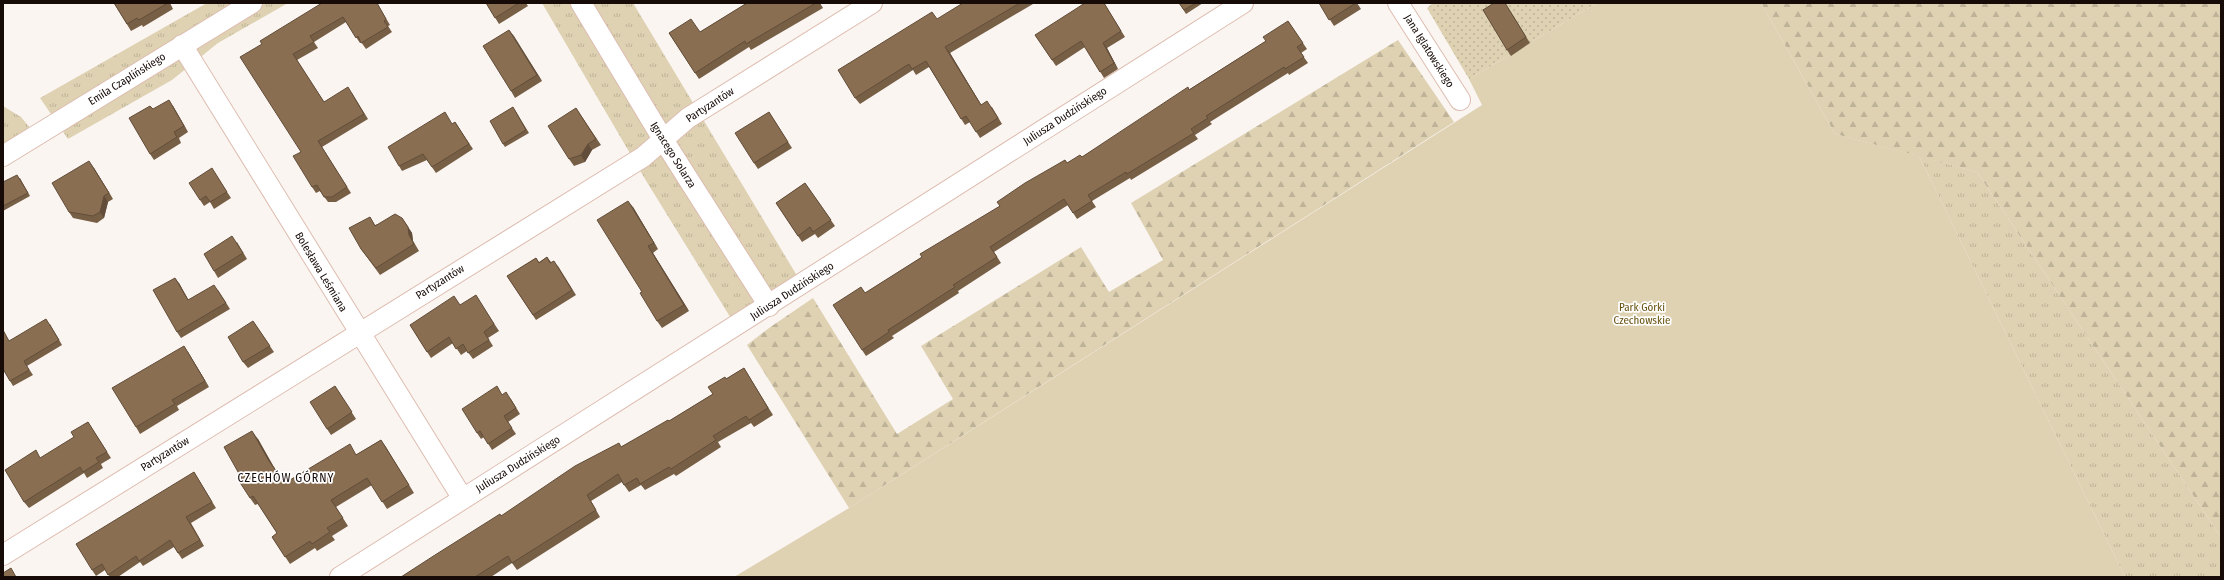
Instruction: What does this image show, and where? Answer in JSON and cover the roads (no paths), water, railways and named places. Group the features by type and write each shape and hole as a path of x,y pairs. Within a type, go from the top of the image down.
{"street":[{"name":"Emila Czaplińskiego","path":"3,156 252,3"},
{"name":"Ignacego Solarza","path":"581,3 664,141 769,306"},
{"name":"Partyzantów","path":"3,555 643,157 664,141 688,118 872,3"},
{"name":"Juliusza Dudzińskiego","path":"340,577 769,306 1243,3"},
{"name":"Jana Iglatowskiego","path":"1398,3 1460,100"},
{"name":"Bolesława Leśmiana","path":"182,45 358,333 462,499"}],"district":[{"name":"CZECHÓW GÓRNY","path":"286,478"}],"park label":[{"name":"Park Górki Czechowskie","path":"1642,313"}]}
